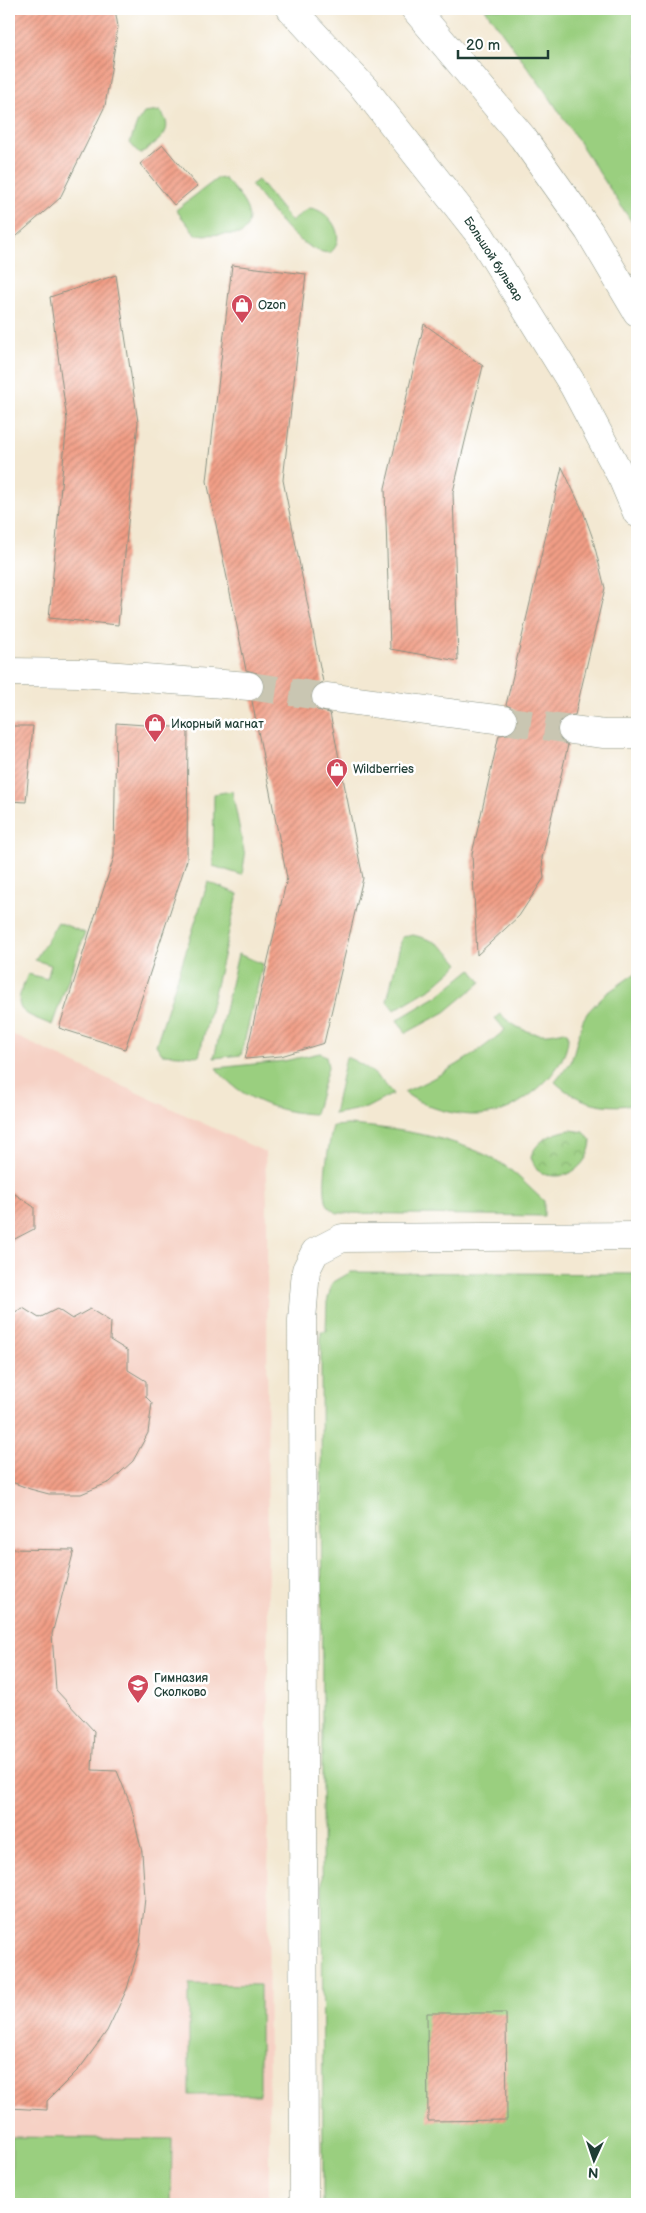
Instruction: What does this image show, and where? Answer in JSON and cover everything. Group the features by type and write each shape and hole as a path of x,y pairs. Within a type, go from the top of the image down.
{"street":[{"name":"Большой бульвар","path":"291,9 364,88 480,235 573,385 623,480 637,513"},
{"path":"415,9 523,138 589,231 637,312"},
{"path":"9,672 80,673 248,686"},
{"path":"326,697 503,720"},
{"path":"572,730 637,734"},
{"path":"304,2204 302,1320 306,1270 315,1252 342,1238 382,1236 637,1236"}],"shaded area":[{"name":"Гимназия Сколково","path":"9,1033 265,1152 267,1204 269,2204 9,2204"}],"green space":[{"path":"485,9 637,9 637,230 550,98"},
{"path":"160,111 165,118 166,131 158,141 140,154 130,143 137,123 144,113"},
{"path":"218,178 225,179 241,198 248,213 247,227 241,234 196,235 176,210"},
{"path":"258,180 291,221 309,208 323,213 329,219 337,232 338,240 330,253 318,251 307,245 286,227 251,185"},
{"path":"232,791 245,856 242,875 213,866 214,794"},
{"path":"208,882 238,894 199,1056 162,1054 156,1045"},
{"path":"58,922 85,933 52,1025 25,1012 19,1003 28,974 47,979 51,965 35,960"},
{"path":"413,935 428,939 439,945 449,952 459,964 433,987 394,1010 387,1001 402,937"},
{"path":"238,954 263,964 241,1055 214,1058"},
{"path":"471,969 481,982 445,1012 406,1033 397,1020 439,995"},
{"path":"637,972 637,1104 614,1106 583,1100 555,1082 571,1062 583,1020 588,1012 603,996"},
{"path":"500,1014 514,1025 529,1032 546,1034 563,1031 568,1034 565,1053 555,1071 533,1093 509,1108 483,1115 469,1115 440,1110 414,1099 404,1092 457,1065 494,1039 505,1030 495,1018"},
{"path":"320,1053 326,1056 328,1067 315,1114 287,1111 260,1102 236,1088 216,1068 284,1061"},
{"path":"346,1057 372,1072 393,1094 366,1108 334,1114"},
{"path":"348,1125 424,1135 481,1153 510,1170 544,1201 544,1216 338,1213 330,1208 326,1200 327,1156 333,1126"},
{"path":"571,1130 584,1132 591,1141 585,1159 572,1172 564,1175 555,1176 537,1170 531,1158 537,1146 552,1135"},
{"path":"351,1272 637,1274 637,2204 323,2204 321,1331 326,1331 327,1302 332,1283"},
{"path":"189,1984 260,1985 260,2095 189,2095"},
{"path":"12,2137 172,2139 171,2204 11,2204"}],"building":[{"path":"14,9 115,9 118,27 105,106 60,198 9,243 9,125 13,125"},
{"path":"163,145 197,186 174,205 140,164"},
{"path":"232,265 306,274 283,480 323,682 313,688 311,703 317,710 330,713 363,878 324,1043 281,1056 245,1059 287,878 252,701 262,694 265,687 263,680 257,673 246,670 207,481"},
{"path":"116,275 138,422 118,625 49,618 67,420 50,297"},
{"path":"424,324 483,366 453,492 458,661 390,649 385,488"},
{"path":"562,467 583,511 592,536 605,588 575,715 566,716 559,721 557,728 558,736 562,742 568,745 542,858 544,878 519,916 477,955 472,854 499,735 509,734 515,730 518,722 517,714 513,708 506,705"},
{"path":"116,723 188,728 187,860 125,1049 59,1028 114,857"},
{"path":"9,726 33,726 26,802 9,801"},
{"path":"9,1190 34,1207 34,1229 9,1242"},
{"path":"23,1308 39,1318 57,1309 72,1319 90,1309 111,1322 110,1340 128,1351 128,1370 146,1381 146,1397 152,1403 148,1433 133,1461 110,1482 81,1494 49,1494 9,1481 9,1315"},
{"path":"9,1549 74,1550 52,1634 56,1690 94,1731 92,1770 117,1771 131,1806 142,1852 145,1898 140,1944 127,1989 107,2031 80,2068 47,2101 47,2110 9,2108"},
{"path":"427,2013 506,2013 507,2120 428,2121"}],"tunnel":[{"path":"249,686 326,697"},
{"path":"503,720 572,730"}],"place":[{"name":"Ozon","path":"242,324"},
{"name":"Икорный магнат","path":"155,743"},
{"name":"Wildberries","path":"337,788"},
{"name":"Гимназия Сколково","path":"138,1704"}]}
